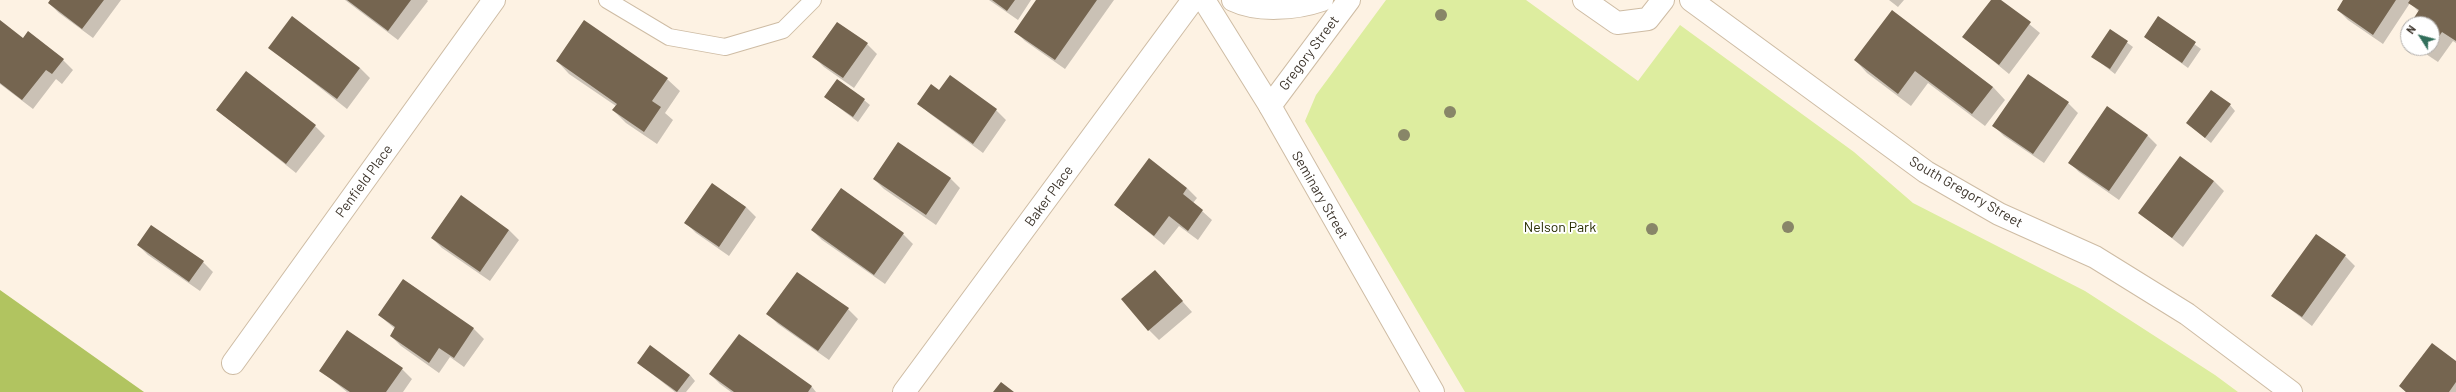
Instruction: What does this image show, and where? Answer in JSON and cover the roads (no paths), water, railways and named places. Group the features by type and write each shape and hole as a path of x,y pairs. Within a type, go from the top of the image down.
{"street":[{"name":"Penfield Place","path":"234,363 494,0"},
{"name":"Baker Place","path":"904,392 1193,0"},
{"name":"Seminary Street","path":"1204,0 1270,106 1433,392"},
{"path":"1233,0 1244,5 1282,7 1322,0"},
{"name":"Gregory Street","path":"1270,106 1349,0"},
{"path":"1584,0 1617,23 1648,19 1663,0"},
{"name":"South Gregory Street","path":"1691,0 1926,172 1999,214 2096,258 2187,314 2292,392"}],"lane":[{"path":"607,0 669,37 724,47 783,30 813,0"}],"park label":[{"name":"Nelson Park","path":"1560,227"}]}
